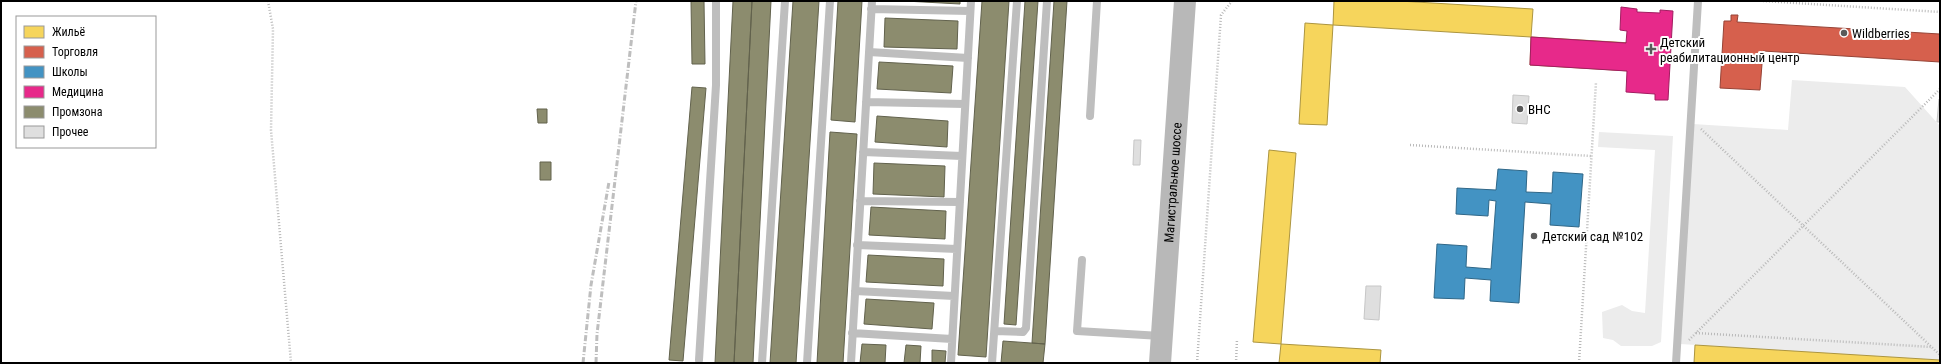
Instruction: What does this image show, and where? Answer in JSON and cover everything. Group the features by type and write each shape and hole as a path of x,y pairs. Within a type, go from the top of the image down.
{"main road":[{"name":"Магистральное шоссе","path":"1160,363 1185,1"}],"lane":[{"path":"699,360 716,85 716,1"},
{"path":"762,363 785,1"},
{"path":"807,363 830,1"},
{"path":"950,363 971,1"},
{"path":"992,363 1017,1"},
{"path":"995,331 1023,332 1026,328 1047,1"},
{"path":"1090,116 1097,1"},
{"path":"1676,363 1698,1"},
{"path":"851,363 872,5 970,11"},
{"path":"869,52 968,58"},
{"path":"866,102 965,104"},
{"path":"863,152 962,156"},
{"path":"860,201 960,202"},
{"path":"857,244 957,249"},
{"path":"1082,260 1077,331 1162,336"},
{"path":"855,291 954,296"},
{"path":"852,333 952,339"}],"path":[{"path":"268,1 273,29 271,130 291,363"},
{"path":"1197,363 1221,15 1232,1"},
{"path":"1763,1 1940,12"},
{"path":"1579,363 1596,82"},
{"path":"1677,352 1940,89"},
{"path":"1691,119 1940,354"},
{"path":"1410,145 1591,156"},
{"path":"1696,333 1932,348"},
{"path":"1236,363 1237,338"}],"shaded area":[{"path":"1792,80 1905,87 1940,126 1940,360 1680,344 1693,124 1788,130"},
{"path":"1599,132 1673,136 1661,342 1652,346 1621,346 1613,340 1603,338 1602,312 1622,305 1632,311 1645,313 1655,150 1598,147"}],"building: Жильё":[{"path":"1334,1 1399,1 1533,9 1531,37 1333,25"},
{"path":"1305,23 1333,25 1327,125 1299,124"},
{"path":"1531,37 1631,43 1630,71 1530,65"},
{"path":"1269,150 1296,153 1281,344 1253,342"},
{"path":"1281,344 1381,350 1380,363 1279,363"},
{"path":"1695,345 1940,360 1940,363 1694,363"}],"building: Торговля":[{"path":"1731,15 1738,15 1737,22 1940,34 1940,62 1763,51 1760,90 1720,88 1724,21 1731,21"}],"building: Школы":[{"path":"1498,169 1527,171 1526,192 1552,193 1553,172 1583,174 1579,227 1550,225 1551,204 1525,202 1519,303 1490,301 1491,280 1465,278 1464,299 1434,298 1437,244 1467,246 1466,267 1491,269 1496,201 1489,200 1488,216 1456,214 1457,188 1496,190"}],"building: Медицина":[{"path":"1621,7 1637,9 1637,12 1660,13 1660,10 1673,11 1668,100 1655,100 1655,94 1626,92 1627,71 1530,65 1531,37 1626,43 1627,31 1620,30"}],"building: Промзона":[{"path":"691,1 704,1 705,64 692,64"},
{"path":"733,1 752,1 734,363 715,363"},
{"path":"752,1 771,1 753,363 734,363"},
{"path":"793,1 819,1 796,363 770,363"},
{"path":"838,1 862,1 855,122 831,120"},
{"path":"905,1 960,1 960,4"},
{"path":"982,1 1009,1 986,357 958,355"},
{"path":"1025,1 1038,1 1016,325 1004,324"},
{"path":"1054,1 1067,1 1045,344 1032,343"},
{"path":"885,18 958,21 957,49 884,47"},
{"path":"879,62 953,66 951,93 877,89"},
{"path":"692,87 706,88 683,361 669,360"},
{"path":"537,109 547,109 547,123 538,123"},
{"path":"877,116 948,121 947,147 875,142"},
{"path":"830,132 857,134 843,363 817,363"},
{"path":"540,162 551,162 551,180 540,180"},
{"path":"874,163 945,166 944,197 873,194"},
{"path":"871,207 946,211 945,239 869,235"},
{"path":"868,255 944,259 943,286 866,282"},
{"path":"866,299 934,303 932,329 864,324"},
{"path":"1003,341 1045,344 1043,363 1001,363"},
{"path":"862,344 886,345 885,363 860,363"},
{"path":"906,345 921,346 920,363 904,363"},
{"path":"932,350 946,351 945,363 932,363"}],"building: Прочее":[{"name":"ВНС","path":"1513,95 1529,96 1527,124 1512,123"},
{"path":"1939,99 1940,122 1937,122"},
{"path":"1134,140 1141,140 1140,165 1133,165"},
{"path":"1366,286 1381,286 1379,320 1364,319"}],"railway":[{"path":"596,363 597,334 636,1"},
{"path":"583,363 591,285 609,182"}],"place":[{"name":"Wildberries","path":"1844,33"},
{"name":"Детский реабилитационный центр","path":"1651,49"},
{"name":"ВНС","path":"1520,109"},
{"name":"Детский сад №102","path":"1534,236"}]}
